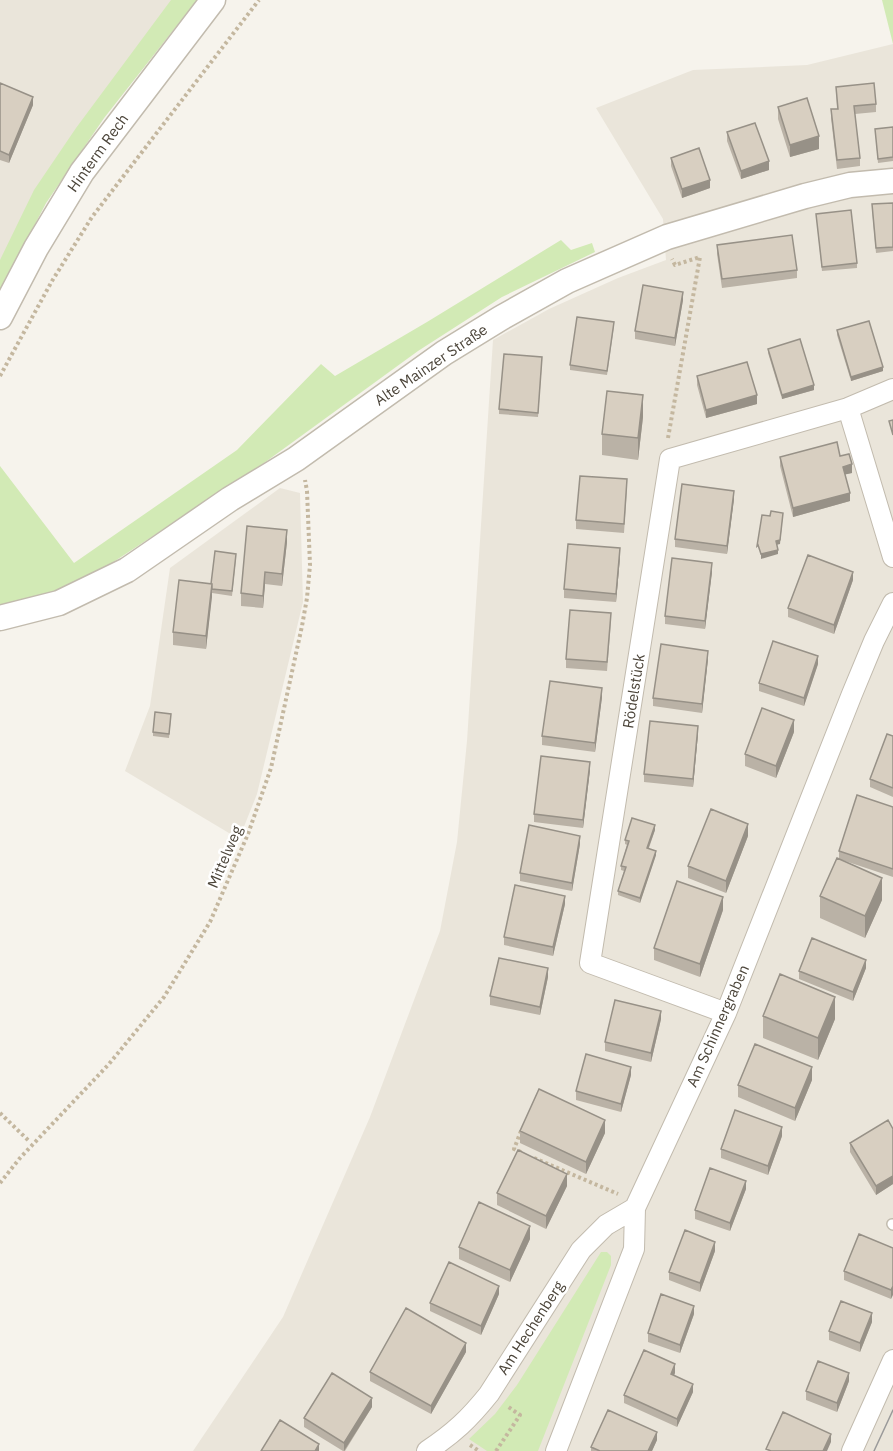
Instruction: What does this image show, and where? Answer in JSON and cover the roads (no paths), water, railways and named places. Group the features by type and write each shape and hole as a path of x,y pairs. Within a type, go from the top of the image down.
{"street":[{"name":"Hinterm Rech","path":"0,317 36,248 82,172 213,0"},
{"name":"Alte Mainzer Straße","path":"0,618 59,603 127,570 231,499 296,459 444,353 567,281 667,237 805,196 850,186 893,182"},
{"name":"Rödelstück","path":"726,1013 590,963 670,459 848,408 893,389"},
{"path":"848,408 893,557"},
{"name":"Am Schinnergraben","path":"556,1451 634,1249 637,1205 726,1013 852,694 893,603"},
{"name":"Am Hechenberg","path":"427,1451 453,1434 474,1413 490,1392 580,1250 606,1225 637,1205"},
{"path":"852,1451 893,1360"}],"tram line":[{"path":"874,1451 893,1410"}]}
